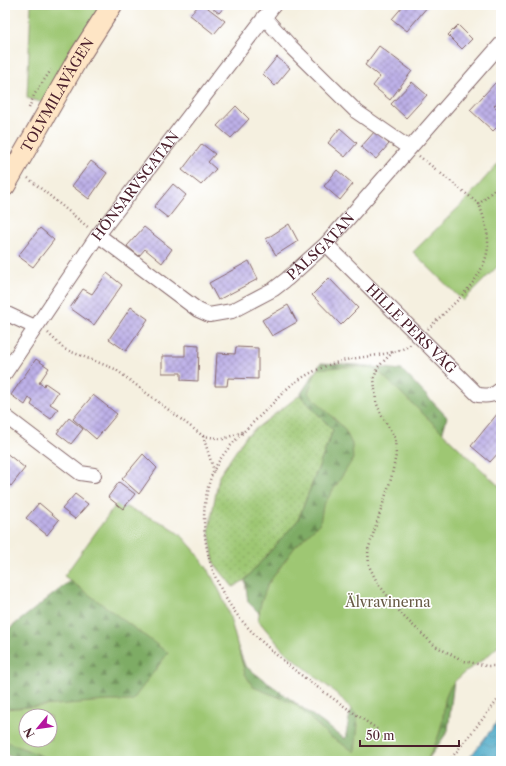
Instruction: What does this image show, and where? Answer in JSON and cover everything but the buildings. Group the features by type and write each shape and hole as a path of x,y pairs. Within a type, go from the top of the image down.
{"street":[{"name":"TOLVMILAVÄGEN","path":"9,174 77,60 112,5"},
{"name":"HÖNSARVSGATAN","path":"5,373 22,350 36,325 98,235 274,5"},
{"path":"264,17 291,47 357,112 409,148"},
{"name":"PÅLSGATAN","path":"98,235 175,294 209,315 232,311 274,288 326,244 501,44"},
{"name":"HILLE PERS VÄG","path":"326,244 478,395 488,396 497,393 501,389"},
{"path":"5,313 36,325"},
{"path":"5,416 80,473 94,474"}],"path":[{"path":"377,729 278,657 242,621 221,589 208,558 204,526 208,490 214,471 227,450 245,430 294,383 318,369 346,360 394,351 408,346 419,337 478,276 486,260 488,240 479,204 409,148"},
{"path":"9,174 98,235"},
{"path":"479,204 501,183"},
{"path":"36,325 64,349 116,369 203,436 223,438 245,430"},
{"path":"394,351 378,366 374,378 376,402 382,416 395,438 396,456 391,479 368,550 369,566 377,582 402,614 435,646 464,661 488,666 501,666"},
{"path":"203,436 214,471"},
{"path":"449,761 501,696"}],"green space":[{"path":"31,5 102,5 44,103 27,98"},
{"path":"501,160 501,263 463,301 413,252 464,202"},
{"name":"Älvravinerna","path":"321,363 402,370 447,417 439,446 455,671 448,731 427,761 20,761 5,754 5,632 69,582 117,520 216,587 245,666 345,739 353,699 286,640 248,602 245,580 298,520 333,430 300,395"},
{"name":"Älvravinerna","path":"363,367 378,371 501,488 501,642 496,649 462,675 450,687 446,696 439,735 427,761 54,761 22,748 58,748 58,708 18,708 18,746 5,741 5,709 106,701 132,701 168,653 64,576 117,503 165,524 182,536 196,552 209,571 221,594 230,617 245,674 253,687 295,704 329,736 355,752 358,725 356,714 337,694 283,650 258,620 261,603 268,584 295,547 320,523 323,506 353,459 352,444 344,428 308,393 317,369"},
{"path":"300,395 333,430 298,520 245,580 233,587 214,563 209,530 219,476 246,436"}],"water":[{"path":"501,717 501,761 467,761"}]}
